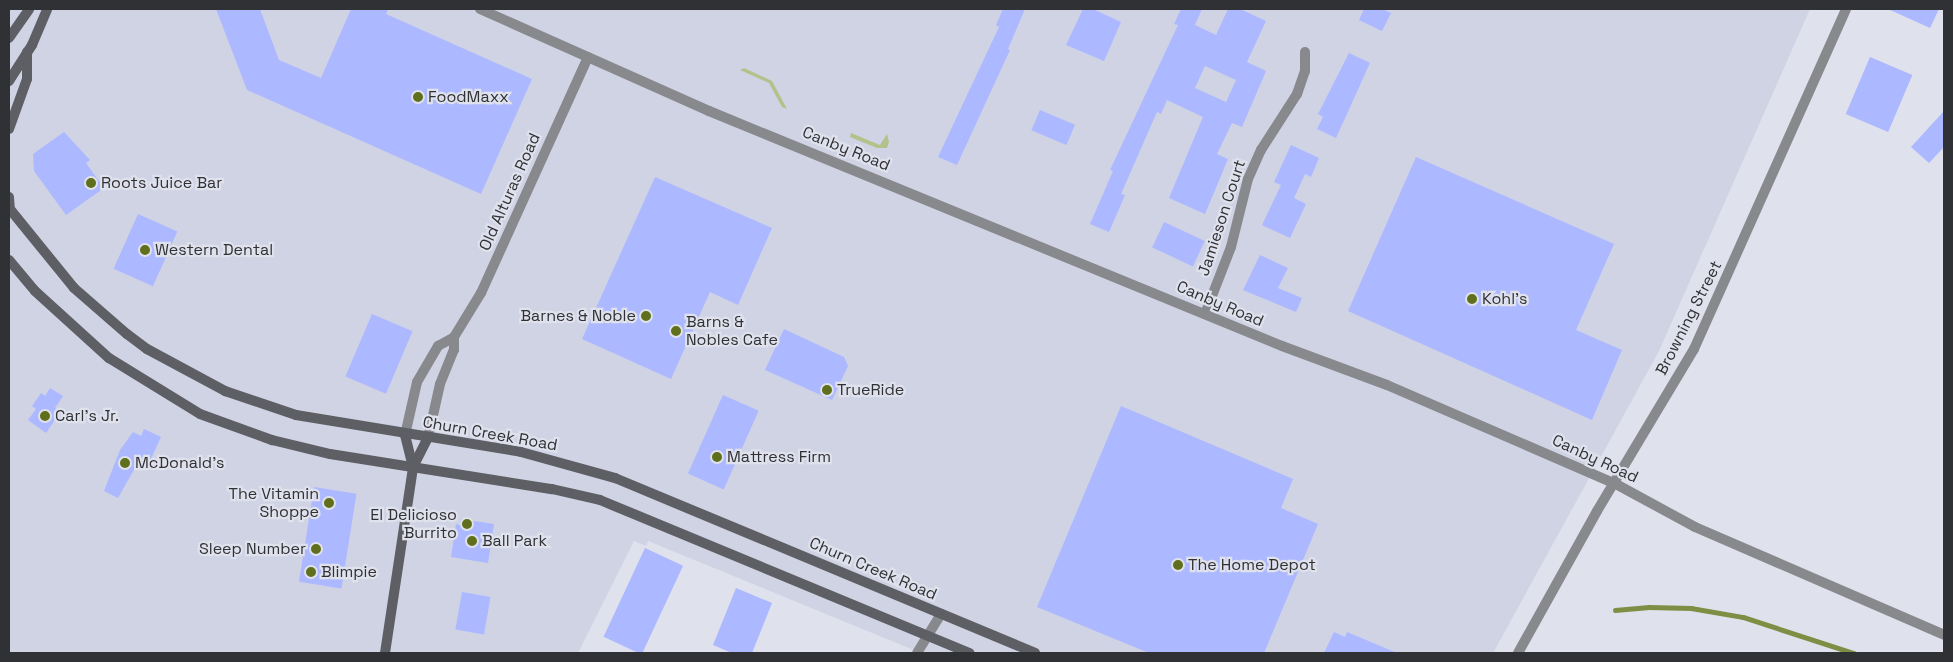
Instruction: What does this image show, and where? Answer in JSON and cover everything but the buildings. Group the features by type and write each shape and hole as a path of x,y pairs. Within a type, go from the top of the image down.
{"main road":[{"path":"9,38 29,9"},
{"path":"9,81 27,52 47,9"},
{"path":"9,129 27,79 27,52"},
{"path":"9,197 10,209"},
{"name":"Churn Creek Road","path":"10,209 74,288 147,349 225,391 296,415 405,435 521,452 615,478 1035,653"},
{"path":"9,260 34,291 108,358 200,414 272,440 330,454 552,489 600,500 970,653"},
{"name":"Old Alturas Road","path":"405,435 413,467"},
{"name":"Old Alturas Road","path":"385,653 413,467 428,438"}],"street":[{"name":"Canby Road","path":"480,9 709,110 1205,314 1387,386 1614,482 1695,528 1944,636"},
{"name":"Browning Street","path":"1518,653 1614,482 1694,349 1846,9"},
{"name":"Jamieson Court","path":"1205,314 1231,247 1248,179 1261,150 1297,94 1305,71 1305,52"},
{"name":"Old Alturas Road","path":"405,435 417,382 438,346 454,337 482,293 588,57"},
{"name":"Old Alturas Road","path":"428,438 440,384 454,350 454,337"},
{"path":"917,653 941,614"}],"shaded area":[{"path":"9,9 1810,9 1659,351 1493,653 921,653 648,541 646,546 634,541 578,653 9,653"}],"green space":[{"path":"744,68 772,81 787,109 782,107 769,83 740,70"},
{"path":"851,133 880,145 887,134 889,142 887,148 877,148 850,137"}],"waterway":[{"path":"1615,610 1649,607 1691,608 1743,617 1854,653"}],"place":[{"name":"FoodMaxx","path":"418,97"},
{"name":"Roots Juice Bar","path":"91,183"},
{"name":"Western Dental","path":"145,250"},
{"name":"Kohl's","path":"1472,299"},
{"name":"Barnes & Noble","path":"646,316"},
{"name":"Barns & Nobles Cafe","path":"676,331"},
{"name":"TrueRide","path":"827,390"},
{"name":"Carl's Jr.","path":"45,416"},
{"name":"Mattress Firm","path":"717,457"},
{"name":"McDonald's","path":"125,463"},
{"name":"The Vitamin Shoppe","path":"329,503"},
{"name":"El Delicioso Burrito","path":"467,524"},
{"name":"Ball Park","path":"472,541"},
{"name":"Sleep Number","path":"316,549"},
{"name":"The Home Depot","path":"1178,565"},
{"name":"Blimpie","path":"311,572"}]}
